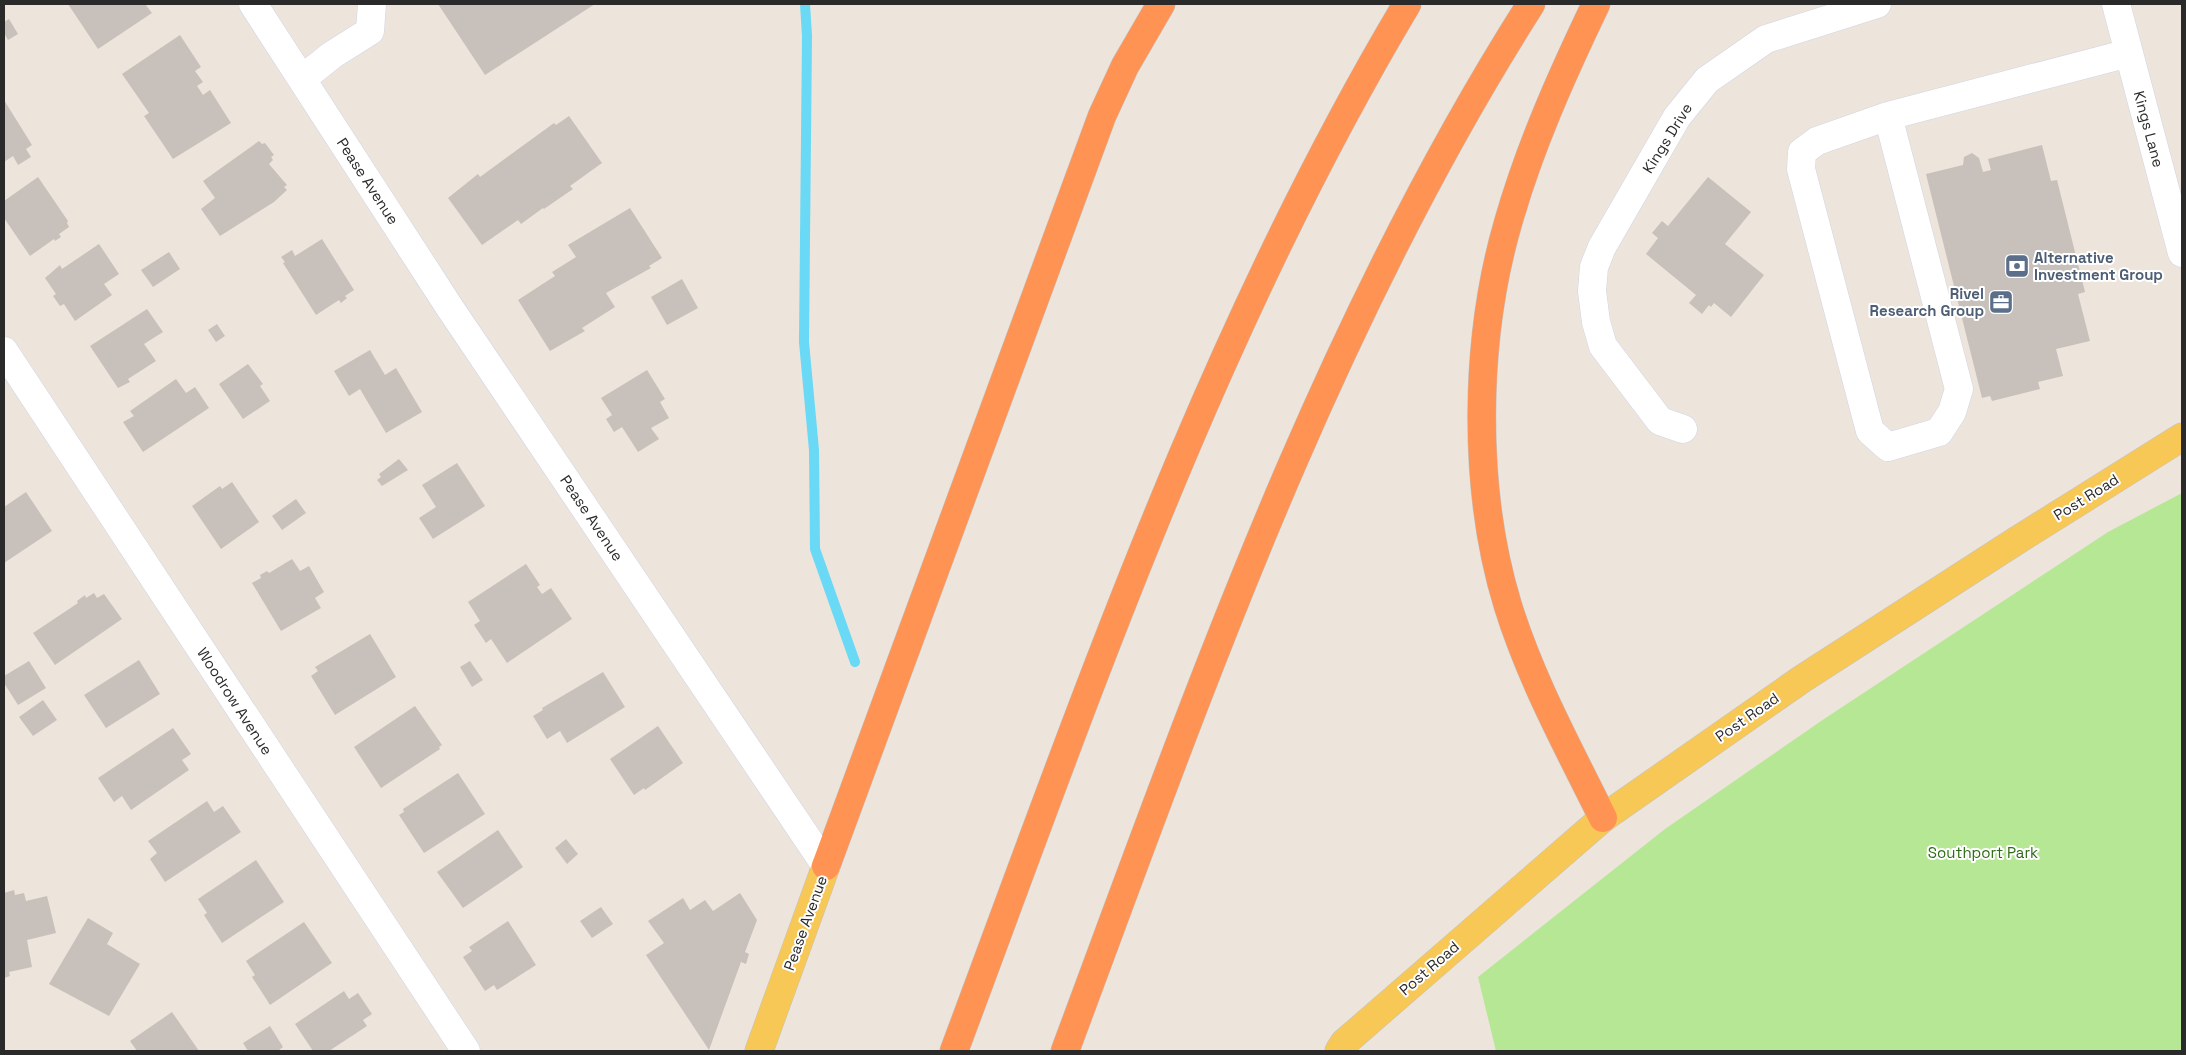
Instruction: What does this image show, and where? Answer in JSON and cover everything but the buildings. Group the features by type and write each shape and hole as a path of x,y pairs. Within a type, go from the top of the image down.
{"highway":[{"path":"826,866 1099,124 1125,66 1161,4"},
{"path":"954,1051 1155,520 1205,404 1256,289 1311,176 1370,64 1407,4"},
{"path":"1065,1051 1225,628 1273,510 1324,393 1441,157 1531,4"},
{"path":"1596,4 1548,106 1507,224 1487,329 1483,438 1486,491 1494,544 1508,605 1530,666 1603,818"}],"main road":[{"name":"Post Road","path":"1336,1048 1603,818 1802,679 2016,540 2182,437"},
{"name":"Pease Avenue","path":"759,1051 826,866"}],"street":[{"name":"Pease Avenue","path":"253,4 450,308 826,866"},
{"path":"302,80 332,55 370,31 372,4"},
{"name":"Kings Drive","path":"1683,428 1660,421 1603,346 1596,322 1592,292 1594,267 1602,247 1676,117 1708,80 1766,39 1877,4"},
{"name":"Kings Lane","path":"2116,4 2182,253"},
{"path":"1888,116 1960,389 1952,412 1938,432 1888,447 1870,431 1801,169 1802,152 1818,141 1888,116 2129,53"},
{"name":"Woodrow Avenue","path":"4,351 466,1051"}],"green space":[{"name":"Southport Park","path":"2182,493 2182,1051 1496,1051 1478,977 1665,829 1824,719 2108,532"}],"waterway":[{"path":"805,4 807,36 804,342 814,450 815,549 855,662"}],"place":[{"name":"Alternative Investment Group","path":"2017,266"},
{"name":"Rivel Research Group","path":"2001,302"}]}
